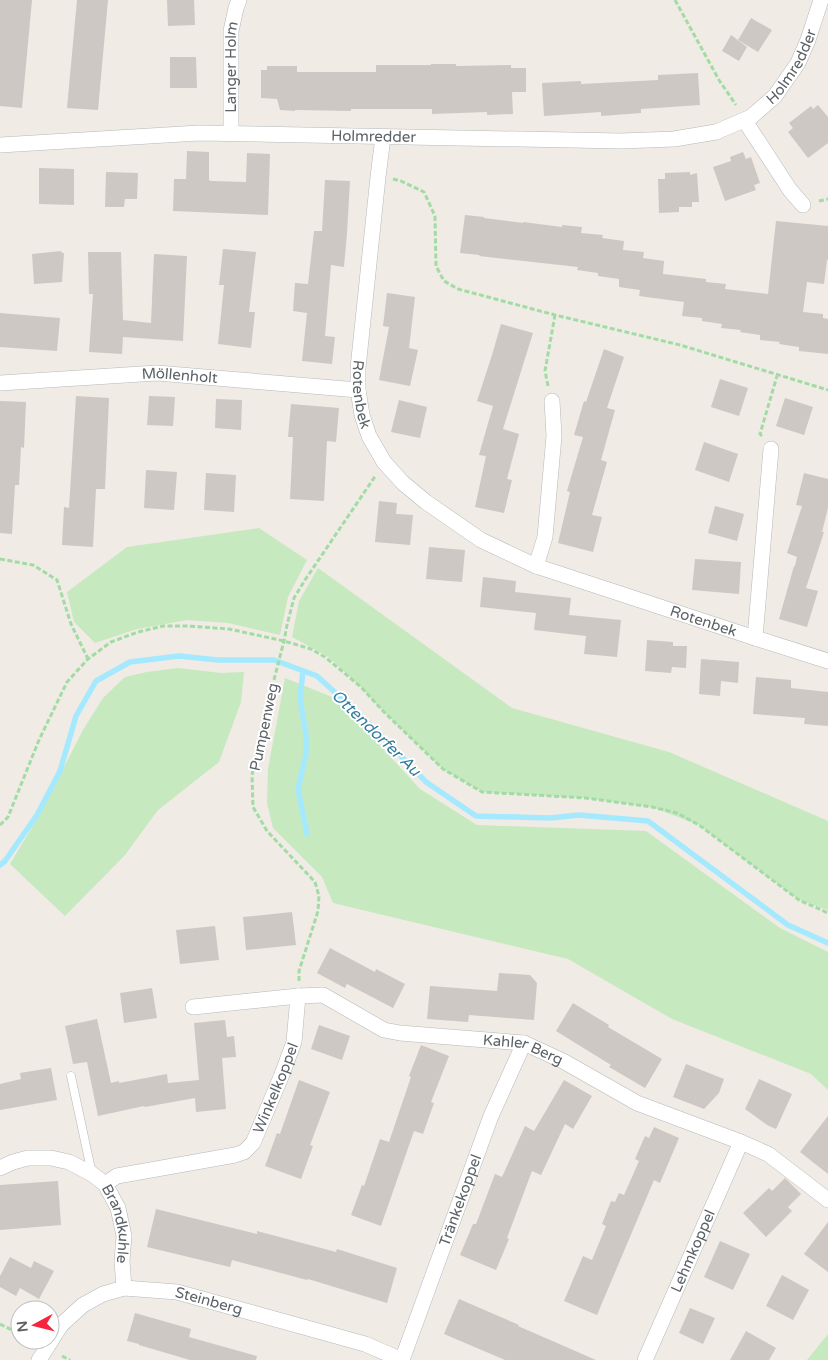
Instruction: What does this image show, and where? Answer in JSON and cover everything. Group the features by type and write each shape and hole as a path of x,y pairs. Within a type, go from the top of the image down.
{"street":[{"name":"Langer Holm","path":"231,133 231,31 238,0"},
{"name":"Holmredder","path":"0,145 199,133 621,141 674,139 716,132 752,117 775,96 798,63 808,40 821,0"},
{"path":"745,120 790,190 803,205"},
{"name":"Rotenbek","path":"383,137 358,368 358,390 362,415 369,436 384,462 403,483 426,502 481,540 536,566 828,661"},
{"name":"Möllenholt","path":"0,383 157,373 358,390"},
{"path":"536,566 545,538 554,436 552,401"},
{"name":"Rotenbek","path":"755,638 771,449"},
{"name":"Kahler Berg","path":"193,1007 323,995 384,1030 524,1043 563,1061 637,1103 768,1154 828,1200"},
{"name":"Winkelkoppel","path":"105,1184 117,1176 244,1152 252,1142 281,1077 294,1042 298,996"},
{"name":"Tränkekoppel","path":"402,1360 491,1116 524,1043"},
{"name":"Lehmkoppel","path":"645,1360 741,1142"},
{"name":"Brandkuhle","path":"0,1168 28,1158 51,1158 68,1162 92,1174 105,1184 118,1208 124,1236 122,1261 124,1288"},
{"name":"Steinberg","path":"39,1360 62,1326 83,1305 103,1294 124,1288 177,1292 365,1344 402,1360"}],"lane":[{"path":"70,1076 92,1174"}],"path":[{"path":"675,0 719,80 745,120"},
{"path":"378,177 401,180 424,192 435,216 436,266 444,281 458,288 555,316 680,345 828,390"},
{"path":"552,401 544,371 555,316"},
{"path":"771,449 760,434 777,376"},
{"name":"Pumpenweg","path":"298,996 299,971 318,911 319,896 315,882 267,831 253,807 252,775 294,598 384,462"},
{"path":"0,559 33,565 57,580 71,624 88,658"},
{"path":"0,825 8,817 39,740 67,682 88,658 111,642 138,632 163,626 229,629 284,641 311,649 325,657 361,687 443,769 482,792 586,798 652,807 677,813 699,825 799,900 828,913"}],"green space":[{"path":"259,528 307,560 288,597 280,635 228,623 187,620 137,629 95,643 74,622 67,592 127,547"},
{"path":"318,568 512,708 669,752 828,821 828,910 799,900 699,825 652,807 586,798 482,792 443,769 361,687 327,656 292,637 299,601"},
{"path":"178,668 221,673 244,672 241,702 219,762 158,810 125,855 65,916 10,864 40,814 83,730 103,698 125,677"},
{"path":"285,678 352,705 363,727 420,789 477,825 646,831 780,928 828,952 828,1090 811,1074 672,1019 568,959 333,903 322,877 273,828 267,803 268,769"},
{"path":"828,1334 828,1360 807,1360"}],"building":[{"path":"0,0 32,0 22,108 0,106"},
{"path":"77,0 108,0 98,110 67,108"},
{"path":"167,0 194,0 195,25 168,26"},
{"path":"751,18 772,30 758,52 738,40"},
{"path":"731,35 747,47 739,61 722,51"},
{"path":"170,57 196,57 197,88 170,88"},
{"path":"456,64 456,66 511,65 511,68 526,68 526,92 512,92 513,114 487,115 487,112 432,114 432,109 280,110 277,99 261,98 261,70 267,70 267,66 297,66 297,72 376,72 376,65"},
{"path":"698,73 700,105 641,109 641,113 601,116 601,112 544,116 542,83 581,81 581,84 658,80 658,75"},
{"path":"818,105 828,117 828,143 808,158 788,132 793,128 789,123 811,106 813,109"},
{"path":"187,151 209,152 209,180 211,181 246,182 247,153 270,154 268,215 173,211 174,179 186,179"},
{"path":"743,152 746,159 751,157 760,183 754,185 756,190 725,201 713,167 731,161 730,157"},
{"path":"39,168 74,169 74,205 39,204"},
{"path":"106,172 138,173 137,199 125,199 124,207 105,207"},
{"path":"690,172 690,175 697,173 699,202 692,202 692,207 679,207 679,212 659,213 658,179 665,179 665,173"},
{"path":"325,180 350,181 344,267 331,265 325,336 335,337 332,364 302,361 307,313 293,311 295,283 308,284 314,231 322,231"},
{"path":"465,215 562,227 562,225 582,227 581,233 603,235 602,238 624,241 623,250 644,252 643,258 664,261 663,274 706,279 706,282 726,284 725,289 768,294 776,221 828,226 828,260 824,284 807,282 803,312 823,314 823,318 828,319 828,354 799,351 799,347 779,344 780,342 760,340 760,335 740,332 741,330 721,328 722,324 702,321 702,318 682,316 684,302 639,296 640,290 619,287 619,279 577,270 578,267 460,253"},
{"path":"223,249 256,252 249,312 255,312 251,348 218,344 224,285 219,285"},
{"path":"61,251 64,253 62,282 34,284 32,254"},
{"path":"88,252 121,252 123,320 151,323 154,254 187,256 183,341 123,337 122,354 89,352 93,294 89,294"},
{"path":"387,293 415,297 409,348 418,350 410,386 379,380 389,327 383,326"},
{"path":"0,313 60,318 57,351 0,347"},
{"path":"501,324 533,333 503,429 519,434 507,479 512,480 504,513 475,507 486,456 479,455 493,406 477,401"},
{"path":"604,349 624,357 607,408 615,410 601,460 607,462 592,515 602,517 593,552 558,543 570,492 567,491 583,437 574,435 584,401 586,402"},
{"path":"720,379 748,388 739,416 711,407"},
{"path":"76,396 109,398 105,489 96,489 93,547 62,545 64,507 69,508"},
{"path":"149,396 175,397 173,426 147,425"},
{"path":"785,398 813,407 804,435 776,426"},
{"path":"216,399 242,400 241,430 215,428"},
{"path":"399,400 427,407 420,438 391,432"},
{"path":"0,401 26,402 24,448 21,447 19,485 15,485 12,534 0,533"},
{"path":"291,404 339,408 336,442 327,441 324,501 290,499 293,437 288,437"},
{"path":"704,442 738,454 729,482 695,470"},
{"path":"146,470 177,472 174,510 144,508"},
{"path":"206,473 236,475 234,512 204,510"},
{"path":"804,473 828,479 828,508 822,532 824,532 806,588 818,591 807,627 779,619 797,557 787,553 802,506 796,505"},
{"path":"379,501 397,503 396,514 413,515 410,545 375,542"},
{"path":"715,506 744,514 737,541 708,533"},
{"path":"429,547 465,550 462,582 426,579"},
{"path":"695,559 741,562 739,594 692,590"},
{"path":"483,577 516,581 515,592 571,598 569,615 621,620 617,657 584,654 586,636 534,630 536,613 480,607"},
{"path":"647,640 673,642 673,646 687,646 686,668 672,667 671,673 645,671"},
{"path":"701,659 739,662 738,683 721,681 720,696 699,694"},
{"path":"756,677 791,680 791,688 828,692 828,726 804,724 805,718 753,714"},
{"path":"292,912 296,945 246,950 243,917"},
{"path":"215,926 219,960 180,964 176,930"},
{"path":"330,948 375,972 376,969 405,984 393,1008 347,984 345,988 317,973"},
{"path":"499,973 530,975 537,983 534,1020 469,1015 468,1022 427,1019 430,986 497,991"},
{"path":"152,988 157,1018 124,1023 120,993"},
{"path":"573,1003 609,1025 608,1027 662,1059 645,1088 609,1067 611,1065 556,1031"},
{"path":"97,1019 111,1083 167,1074 168,1083 199,1080 194,1023 225,1020 227,1037 234,1036 236,1057 222,1058 226,1109 196,1112 195,1098 98,1116 87,1062 73,1064 65,1026"},
{"path":"319,1025 350,1036 342,1060 311,1049"},
{"path":"421,1045 449,1056 431,1102 434,1103 423,1134 414,1131 381,1226 351,1215 362,1185 364,1186 380,1139 389,1142 411,1077 409,1076"},
{"path":"686,1064 724,1079 719,1093 704,1109 673,1097"},
{"path":"51,1068 57,1100 0,1110 0,1084 21,1079 20,1073"},
{"path":"759,1079 792,1094 776,1129 767,1125 745,1109"},
{"path":"299,1080 330,1092 310,1145 313,1146 301,1179 265,1166 277,1133 280,1134"},
{"path":"564,1080 592,1096 573,1129 565,1124 541,1175 532,1171 507,1238 509,1239 496,1270 460,1255 473,1224 476,1224 495,1174 502,1177 525,1126 534,1131"},
{"path":"828,1116 828,1174 800,1152"},
{"path":"654,1127 679,1138 660,1183 654,1180 597,1315 564,1301 583,1256 592,1260 606,1226 602,1224 611,1201 615,1202 619,1193 624,1195 639,1161 635,1159 645,1136 649,1138"},
{"path":"785,1178 801,1194 788,1207 792,1211 766,1237 743,1213 769,1188 772,1191"},
{"path":"58,1181 61,1225 0,1230 0,1185"},
{"path":"156,1209 257,1234 257,1231 336,1252 337,1249 397,1268 387,1303 308,1279 232,1260 230,1267 147,1247"},
{"path":"828,1222 828,1272 804,1254"},
{"path":"720,1241 750,1254 733,1290 704,1277"},
{"path":"10,1257 31,1268 34,1261 54,1271 39,1299 20,1288 16,1296 0,1287 0,1276"},
{"path":"782,1275 809,1290 793,1320 766,1306"},
{"path":"459,1299 596,1360 505,1360 444,1334"},
{"path":"690,1308 715,1318 703,1344 679,1333"},
{"path":"135,1313 191,1329 189,1337 257,1356 256,1360 190,1360 127,1341"},
{"path":"746,1331 776,1348 769,1360 730,1360"}],"waterway":[{"name":"Ottendorfer Au","path":"0,865 5,861 37,815 60,771 76,716 96,681 130,662 179,656 218,660 274,660 317,676 374,728 426,782 476,816 550,818 579,815 648,821 788,925 828,943"},
{"path":"303,671 300,698 306,735 306,754 298,789 307,834"}]}
